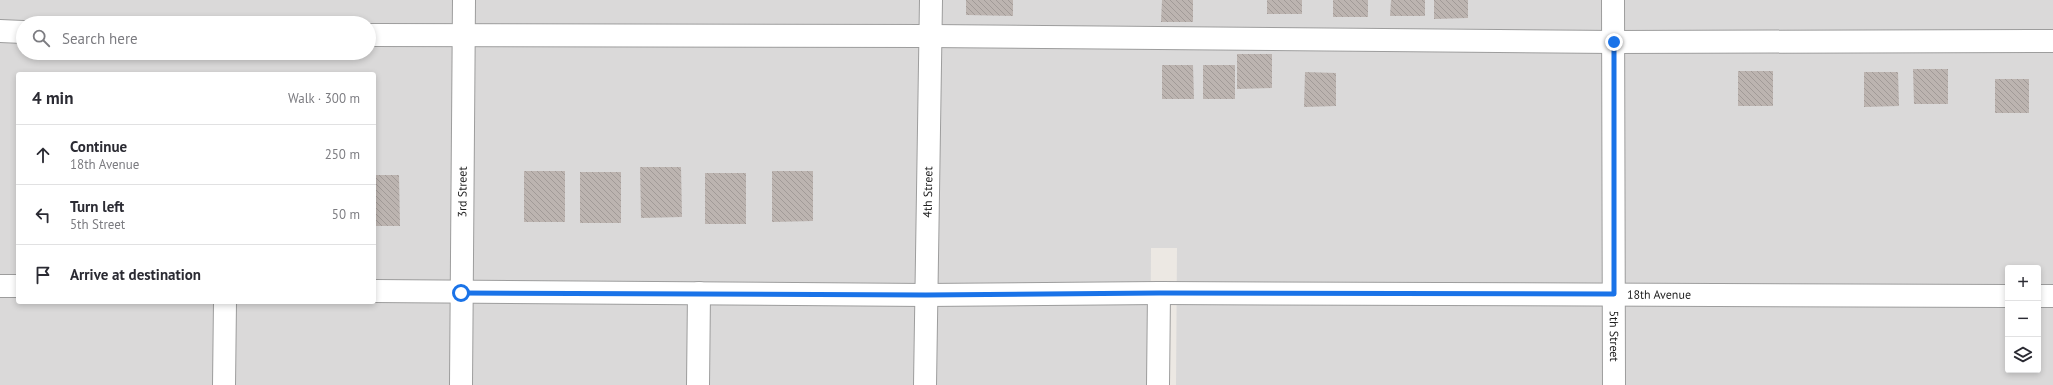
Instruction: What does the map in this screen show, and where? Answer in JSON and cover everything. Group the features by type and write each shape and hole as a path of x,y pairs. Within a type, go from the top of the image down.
{"street":[{"name":"3rd Street","path":"461,385 464,0"},
{"name":"4th Street","path":"925,385 931,0"},
{"name":"5th Street","path":"1613,0 1614,385"},
{"path":"0,31 16,32"},
{"path":"376,35 930,36 1614,42 2053,41"},
{"path":"0,286 16,286"},
{"name":"18th Avenue","path":"376,291 461,293 926,295 1159,293 2005,296"},
{"path":"698,385 699,293"},
{"path":"1158,385 1159,293"},
{"path":"2041,296 2053,296"},
{"path":"224,385 225,304"}],"shaded area":[{"path":"0,0 2053,0 2053,385 1176,385 1177,248 1151,248 1150,385 0,385"}],"building":[{"path":"966,0 1013,0 1013,16 966,15"},
{"path":"1162,0 1193,0 1193,22 1161,22"},
{"path":"1267,0 1302,0 1302,14 1267,14"},
{"path":"1333,0 1368,0 1368,17 1333,17"},
{"path":"1391,0 1425,0 1425,16 1390,16"},
{"path":"1434,0 1468,0 1468,18 1434,19"},
{"path":"1237,54 1272,54 1272,88 1237,89"},
{"path":"1162,65 1193,65 1194,99 1162,99"},
{"path":"1203,65 1235,65 1235,99 1203,99"},
{"path":"1913,69 1948,69 1948,104 1914,104"},
{"path":"1738,71 1773,71 1773,106 1738,106"},
{"path":"1305,72 1336,73 1336,106 1304,107"},
{"path":"1864,72 1898,72 1899,106 1864,107"},
{"path":"1995,79 2029,79 2029,113 1995,113"},
{"path":"640,167 681,167 682,217 641,218"},
{"path":"524,171 565,171 565,222 524,222"},
{"path":"772,171 813,171 813,221 772,222"},
{"path":"580,172 621,172 621,223 580,223"},
{"path":"705,173 746,173 746,224 705,224"},
{"path":"376,175 399,175 400,226 376,226"}],"route":[{"path":"461,293 926,295 1159,293 1614,294 1614,42"}]}
